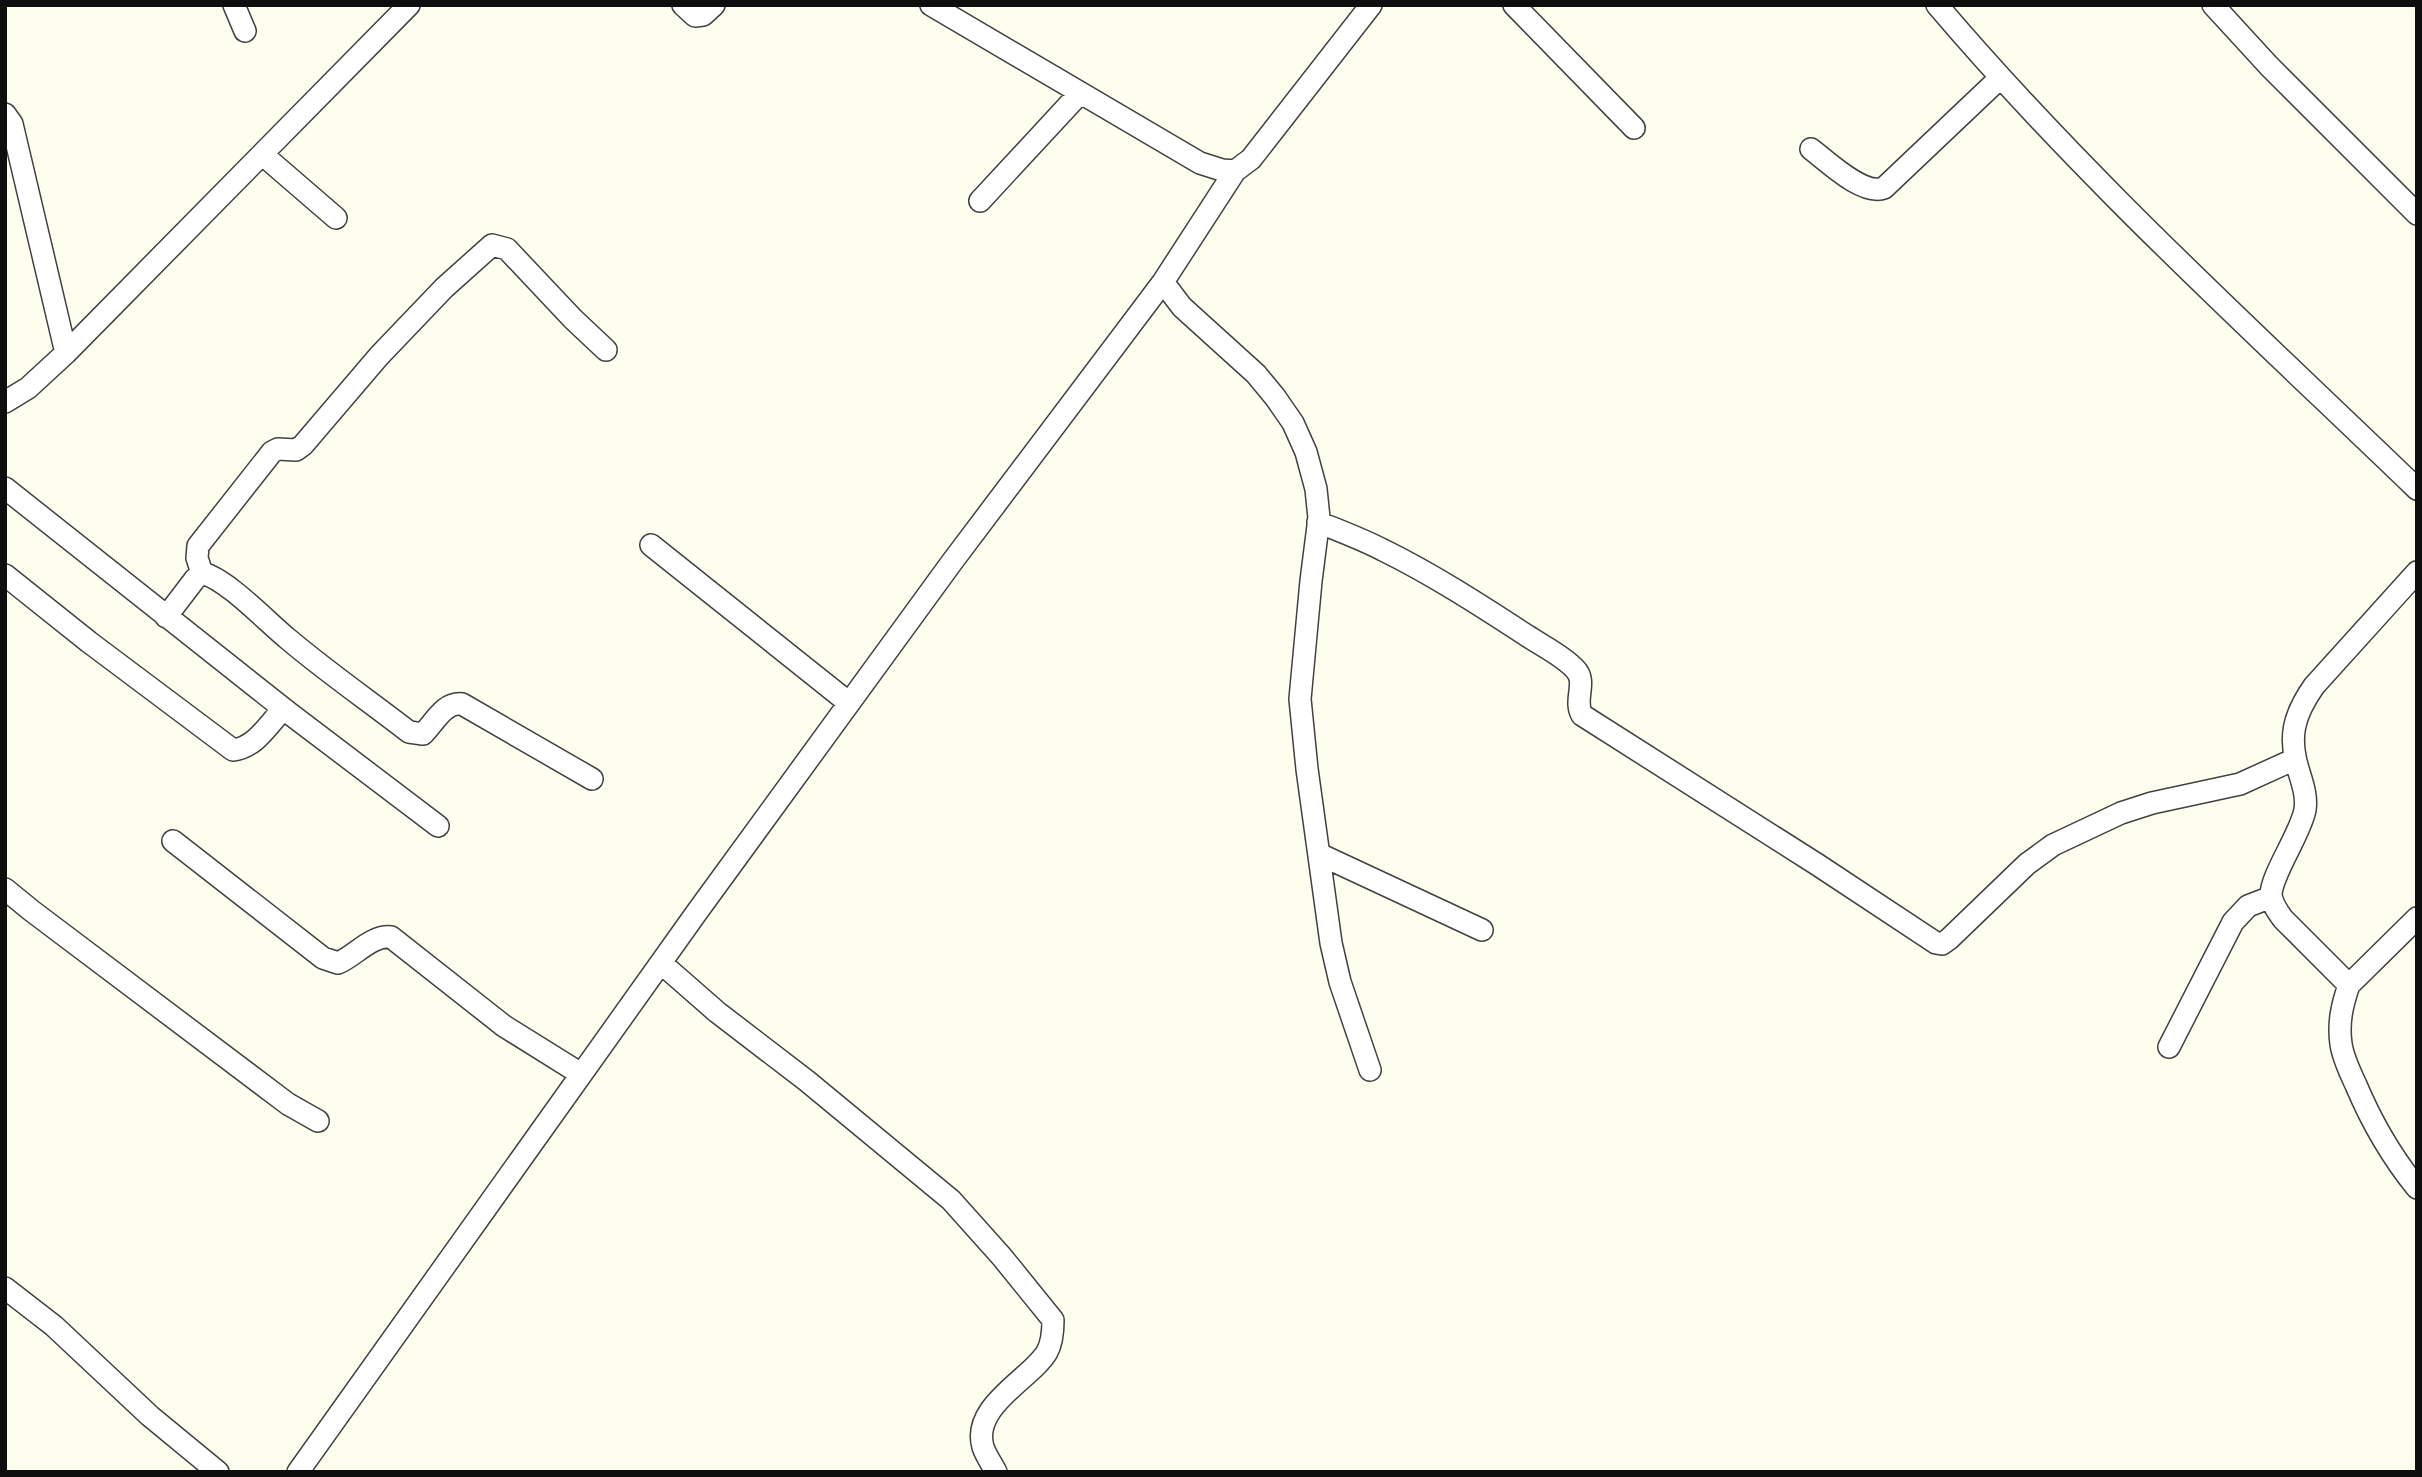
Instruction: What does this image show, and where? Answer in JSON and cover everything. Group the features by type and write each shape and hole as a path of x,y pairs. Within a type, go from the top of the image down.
{"street":[{"path":"234,5 245,31"},
{"path":"5,402 28,388 66,353 409,5"},
{"path":"683,5 695,16 703,15 714,5"},
{"path":"931,5 1200,163 1235,171"},
{"path":"298,1472 849,703 1163,282 1235,171 1251,159 1371,5"},
{"path":"1514,5 1634,128"},
{"path":"1937,5 2000,78 2103,186 2417,489"},
{"path":"2213,5 2269,66 2417,214"},
{"path":"1811,149 1865,188 1884,188 2000,78"},
{"path":"981,201 1080,93"},
{"path":"5,114 12,124 66,353"},
{"path":"263,155 335,218"},
{"path":"202,573 197,558 198,546 272,452 278,449 296,450 303,445 379,356 444,288 492,244 507,249 572,319 606,350"},
{"path":"1163,282 1182,307 1256,374 1293,423 1306,452 1316,489 1318,522 1300,699 1331,943 1340,982 1370,1070"},
{"path":"5,488 283,709 438,826"},
{"path":"1318,522 1415,567 1507,622 1569,664 1579,674 1579,711 1588,719 1936,943 1942,944 1949,939 2027,864 2053,845 2122,813 2298,768"},
{"path":"651,545 849,703"},
{"path":"2349,985 2283,919 2271,897 2273,884 2302,819 2305,806 2293,731 2304,701 2314,686 2417,572"},
{"path":"166,617 202,573"},
{"path":"202,573 223,584 290,641 409,732 423,734 447,706 462,704 592,779"},
{"path":"5,575 233,750 243,749 253,742 283,709"},
{"path":"173,841 323,958 338,963 351,958 374,940 383,936 391,937 504,1026 581,1074"},
{"path":"1319,854 1482,930"},
{"path":"5,889 288,1104 318,1121"},
{"path":"2169,1047 2233,922 2248,906 2271,897"},
{"path":"2417,918 2349,985 2341,1008 2340,1029 2346,1062 2369,1116 2417,1188"},
{"path":"661,963 717,1012 807,1081 951,1200 1054,1320 1048,1350 1040,1361 1001,1396 985,1424 983,1446 996,1472"},
{"path":"5,1288 54,1326 150,1416 218,1472"}]}
